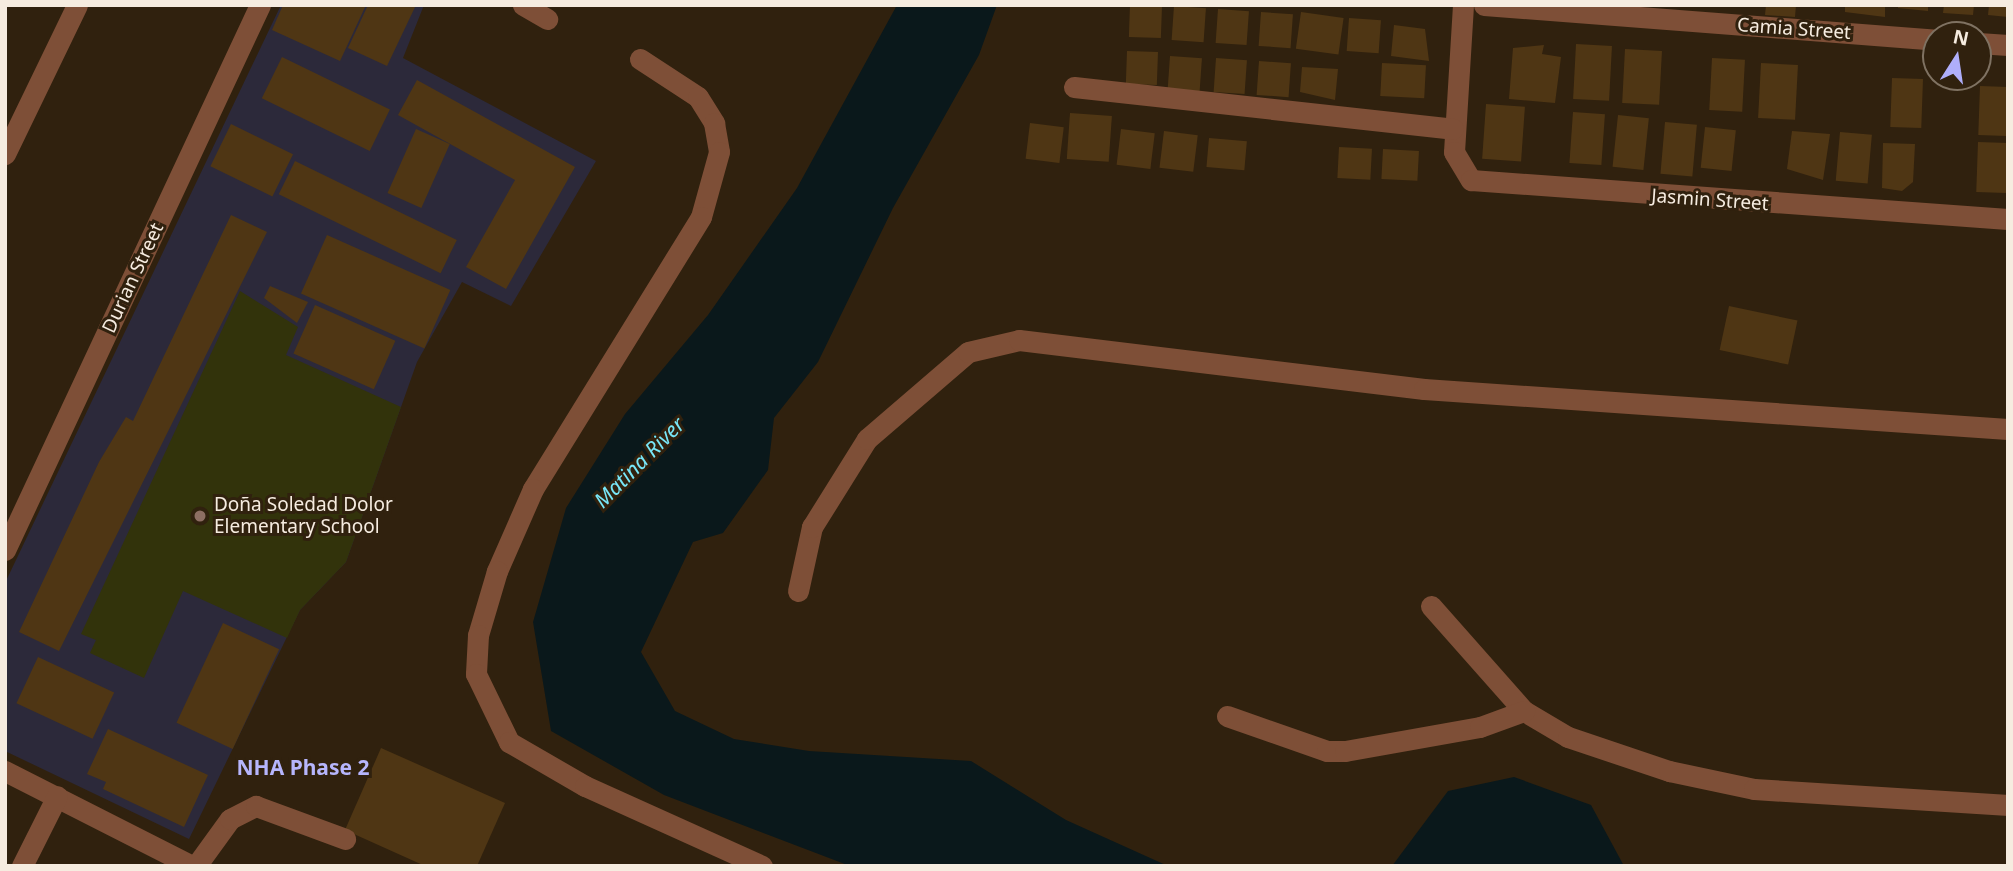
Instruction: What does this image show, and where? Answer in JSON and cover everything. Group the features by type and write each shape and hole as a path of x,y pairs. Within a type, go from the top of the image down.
{"street":[{"path":"5,155 77,5"},
{"name":"Durian Street","path":"6,549 260,5"},
{"path":"523,5 547,19"},
{"path":"1074,87 1453,129 1463,5"},
{"name":"Camia Street","path":"1484,5 1922,39"},
{"path":"640,59 698,97 713,123 719,152 701,217 533,489 493,584 478,635 475,674 509,742 585,786 762,866"},
{"name":"Jasmin Street","path":"1453,129 1459,169 1488,186 2008,219"},
{"path":"798,591 812,527 867,439 968,352 1019,340 1437,390 2008,429"},
{"path":"1431,606 1524,711 1568,737 1669,771 1754,789 2008,805"},
{"path":"1227,716 1327,751 1345,751 1480,727 1524,711"},
{"path":"5,771 57,796 170,861 194,866 230,818 256,806 345,839"},
{"path":"22,866 57,796"}],"shaded area":[{"name":"Doña Soledad Dolor Elementary School","path":"281,5 424,5 403,58 596,161 511,306 462,282 417,362 346,562 300,610 189,839 5,751 5,583"},
{"path":"240,291 298,327 286,355 401,407 346,562 300,610 287,638 183,591 144,678 90,653 96,640 81,634"}],"water":[{"name":"Matina River","path":"897,5 997,5 979,55 893,208 818,362 774,418 768,470 723,533 693,542 641,652 675,711 734,739 809,751 971,761 1066,820 1168,866 850,866 664,795 551,731 533,622 566,508 625,414 708,315 797,188"},
{"path":"1514,777 1591,805 1624,866 1392,866 1448,791"}],"building":[{"path":"283,5 366,5 340,61 272,30"},
{"path":"368,5 416,5 387,66 348,48"},
{"path":"1130,5 1162,6 1161,38 1129,37"},
{"path":"1766,5 1796,5 1795,17 1765,15"},
{"path":"1845,5 1885,5 1885,17 1845,12"},
{"path":"1898,5 1928,5 1928,11 1898,8"},
{"path":"1944,5 1974,5 1973,15 1943,13"},
{"path":"1989,5 2008,5 2008,17 1988,15"},
{"path":"1174,6 1206,8 1204,42 1172,40"},
{"path":"1218,9 1249,11 1247,45 1216,43"},
{"path":"1261,12 1293,14 1291,48 1259,46"},
{"path":"1301,12 1344,18 1338,55 1296,49"},
{"path":"1349,18 1381,20 1379,53 1347,51"},
{"path":"1394,25 1425,29 1429,61 1391,56"},
{"path":"1576,44 1612,46 1609,101 1573,99"},
{"path":"1544,45 1542,54 1561,57 1555,103 1509,99 1513,48"},
{"path":"1625,49 1662,51 1659,105 1622,103"},
{"path":"1127,51 1158,52 1157,85 1126,84"},
{"path":"1170,56 1202,58 1200,91 1168,89"},
{"path":"282,57 390,110 370,151 262,98"},
{"path":"1216,58 1247,60 1245,94 1214,92"},
{"path":"1712,58 1745,60 1742,112 1709,110"},
{"path":"1259,61 1291,63 1289,97 1257,95"},
{"path":"1382,63 1426,65 1424,98 1380,96"},
{"path":"1761,63 1798,65 1795,120 1758,118"},
{"path":"1302,67 1338,69 1335,100 1300,92"},
{"path":"1892,78 1922,79 1921,128 1890,127"},
{"path":"417,80 575,167 506,289 466,267 515,180 398,115"},
{"path":"1992,86 2008,87 2006,136 1978,135 1980,91 1992,91"},
{"path":"1486,104 1525,107 1521,162 1482,159"},
{"path":"1573,112 1605,114 1601,165 1569,163"},
{"path":"1070,113 1112,116 1109,162 1067,159"},
{"path":"1618,115 1649,118 1643,170 1613,167"},
{"path":"1665,122 1697,125 1692,177 1660,174"},
{"path":"1030,123 1064,127 1059,163 1026,159"},
{"path":"231,124 293,154 272,196 210,166"},
{"path":"1705,127 1736,130 1732,171 1701,168"},
{"path":"416,129 450,144 421,208 388,193"},
{"path":"1121,129 1155,133 1150,169 1117,165"},
{"path":"1164,131 1198,135 1193,172 1159,168"},
{"path":"1792,131 1830,134 1823,180 1787,169"},
{"path":"1840,132 1872,135 1868,184 1836,181"},
{"path":"1209,138 1247,141 1244,170 1206,167"},
{"path":"1978,142 2008,143 2006,193 1976,192"},
{"path":"1883,143 1915,144 1913,182 1902,191 1882,188"},
{"path":"1339,147 1372,149 1370,180 1337,178"},
{"path":"1383,149 1419,151 1417,181 1381,179"},
{"path":"295,161 457,240 441,273 279,194"},
{"path":"231,215 267,232 59,651 19,632 99,462 126,417 133,421"},
{"path":"327,235 450,290 424,348 301,293"},
{"path":"270,286 308,302 297,323 264,298"},
{"path":"315,305 395,341 374,389 293,353"},
{"path":"1729,306 1797,321 1788,365 1720,350"},
{"path":"223,623 279,649 233,749 177,723"},
{"path":"38,657 114,692 93,739 16,703"},
{"path":"108,729 208,775 184,827 103,789 106,782 87,774"},
{"path":"381,748 505,803 477,866 425,866 345,830"}],"place":[{"name":"Doña Soledad Dolor Elementary School","path":"200,516"}],"district":[{"name":"NHA Phase 2","path":"303,767"}]}
